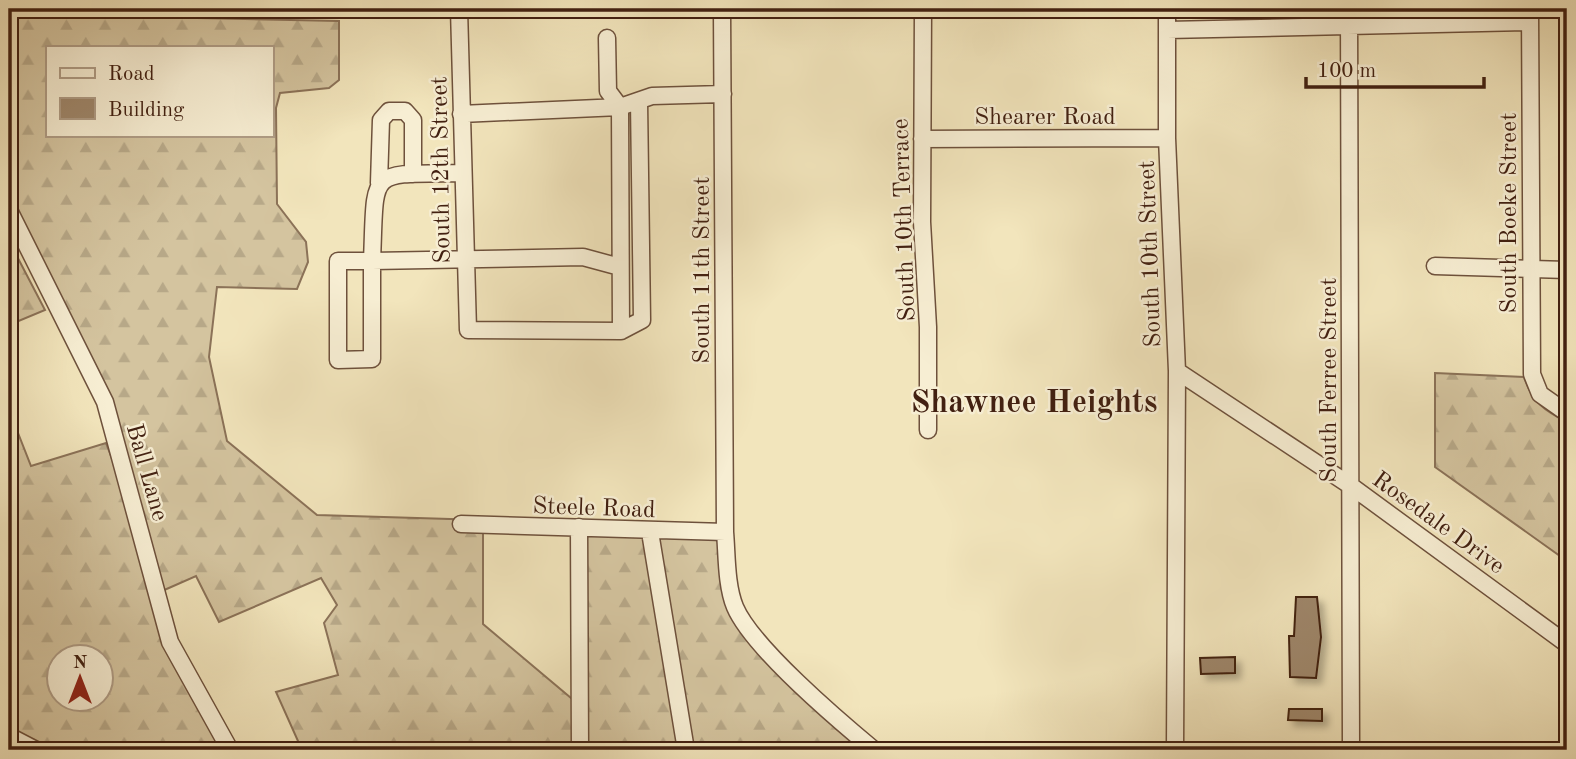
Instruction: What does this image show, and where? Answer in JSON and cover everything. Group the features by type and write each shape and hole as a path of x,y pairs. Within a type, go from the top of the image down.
{"street":[{"name":"South 12th Street","path":"459,9 461,173 468,330 621,331"},
{"name":"South 11th Street","path":"722,9 725,532 735,607 755,637 874,750"},
{"name":"South 10th Terrace","path":"923,9 922,139 928,430"},
{"name":"South 10th Street","path":"1167,9 1167,138 1177,372 1175,750"},
{"path":"1167,30 1349,17 1530,15"},
{"name":"South Boeke Street","path":"1530,15 1532,374 1540,394 1567,413"},
{"name":"South Ferree Street","path":"1349,17 1351,750"},
{"path":"607,38 608,92 620,107 621,331 642,320 639,101"},
{"path":"461,114 620,107 671,94 723,94"},
{"path":"379,183 381,120 389,111 405,111 413,120 413,173"},
{"name":"Shearer Road","path":"922,139 1167,138"},
{"path":"461,173 396,173 384,178 375,188 372,261 372,359 338,360 338,261 372,261 464,257 583,257 620,267"},
{"name":"Ball Lane","path":"9,209 105,402 170,642 230,750"},
{"path":"1435,266 1567,270"},
{"name":"Rosedale Drive","path":"1177,372 1351,486 1567,644"},
{"name":"Steele Road","path":"461,524 650,532 725,532"},
{"path":"579,527 580,750"},
{"path":"650,532 686,750"},
{"path":"9,736 37,750"}],"green space":[{"path":"9,14 339,21 339,80 329,88 280,93 276,108 277,204 306,242 308,262 297,289 217,287 209,357 227,441 317,515 483,520 483,624 571,698 583,699 587,537 592,534 714,539 719,542 727,600 869,750 302,750 276,692 338,675 324,623 337,605 321,578 219,622 196,576 162,591 107,396 9,201"},
{"path":"9,241 45,310 9,325"},
{"path":"1435,373 1524,377 1540,405 1567,422 1567,561 1435,467"},
{"path":"9,410 31,466 106,443 128,501 142,561 225,750 47,750 9,730"}],"building":[{"path":"1296,597 1317,597 1321,637 1316,678 1290,677 1289,636 1294,636"},
{"path":"1235,657 1235,673 1201,674 1200,658"},
{"path":"1289,709 1322,709 1322,721 1288,720"}],"district":[{"name":"Shawnee Heights","path":"1034,401"}]}
